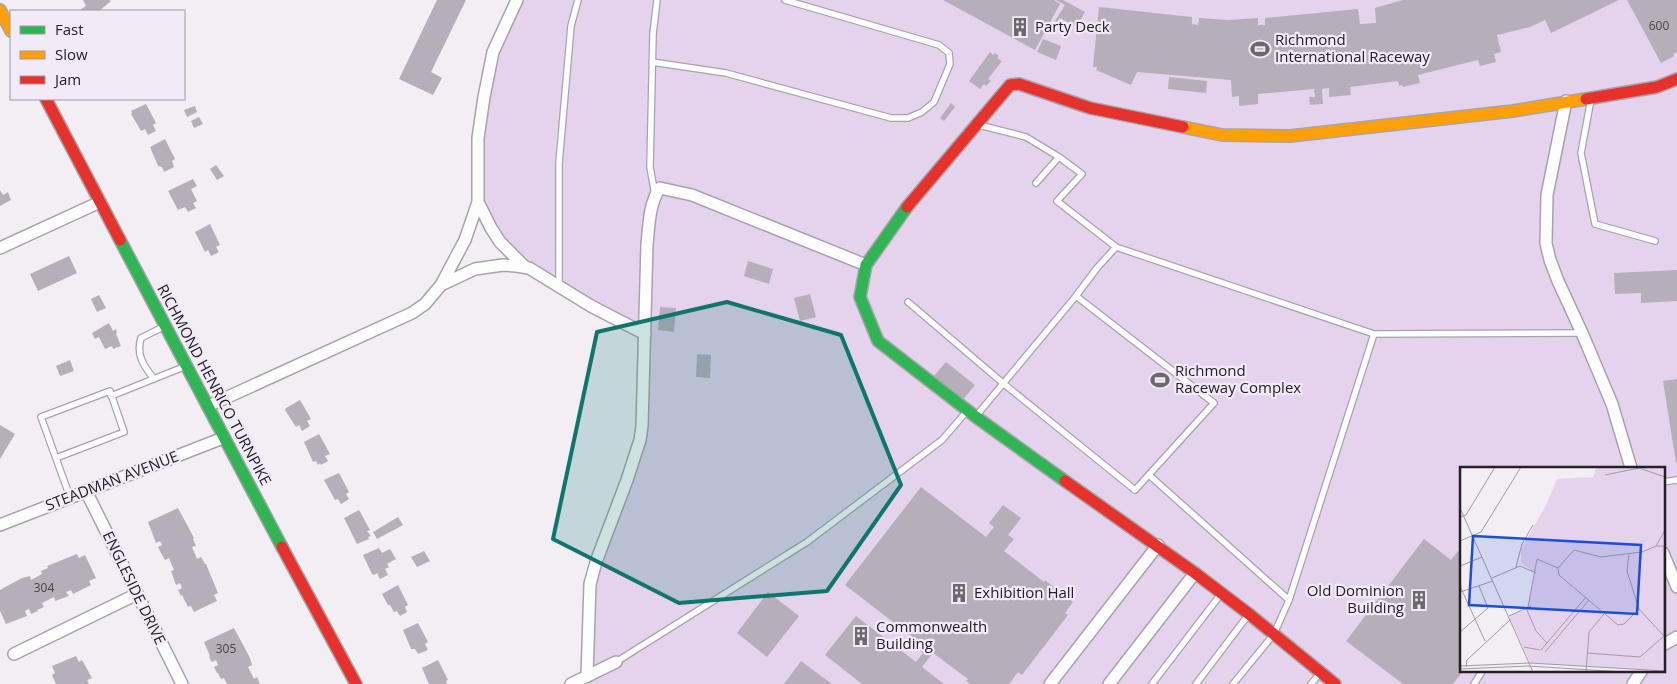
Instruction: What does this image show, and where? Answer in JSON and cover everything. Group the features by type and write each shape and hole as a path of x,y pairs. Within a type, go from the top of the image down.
{"street":[{"path":"208,406 412,313 424,304 441,285 465,240 478,202 478,138 484,97 493,52 517,0"},
{"path":"0,10 10,30"},
{"path":"1335,684 1249,614 1158,545 971,414 878,341 860,298 866,265 908,206 1010,85 1019,84 1090,108 1222,135 1290,136 1513,111 1657,87 1677,79"},
{"name":"RICHMOND HENRICO TURNPIKE","path":"47,100 166,325 223,438 356,684"},
{"path":"1566,101 1547,196 1546,243 1555,274 1612,404 1630,463"},
{"path":"586,676 590,584 596,562 627,480 641,433 647,244 655,195 660,188 692,194 866,265"},
{"path":"0,248 100,202"},
{"path":"478,202 490,228 500,242 525,267 591,306 645,334"},
{"path":"441,285 475,269 484,267 503,265 525,267"},
{"name":"STEADMAN AVENUE","path":"0,525 223,438"},
{"name":"ENGLESIDE DRIVE","path":"86,491 182,684"},
{"path":"1050,684 1158,545"},
{"path":"1664,555 1677,587"},
{"path":"1109,684 1194,573"},
{"path":"14,654 137,594"},
{"path":"1664,645 1677,636"},
{"path":"571,684 616,662"},
{"path":"1633,684 1641,672"}],"lane":[{"path":"559,286 559,162 571,26 578,0"},
{"path":"655,195 650,167 653,34 657,0"},
{"path":"652,62 726,73 891,118 908,118 922,112 934,102 950,64 949,53 939,45 785,0"},
{"path":"1592,97 1581,153 1595,224 1655,241"},
{"path":"977,125 1026,137 1059,157 1082,174 1057,201 1116,247 1374,334 1582,333"},
{"path":"1036,183 1059,157"},
{"path":"616,662 807,542 942,440 1004,384 1076,296 1096,268 1116,247"},
{"path":"908,302 1004,384 1135,490 1214,403 1076,296"},
{"path":"154,379 142,364 139,344 141,338 166,325"},
{"path":"1233,684 1274,634 1289,600 1374,334"},
{"path":"111,396 187,366"},
{"path":"56,458 124,432 110,391 41,416 56,458 70,497"},
{"path":"1149,475 1289,600"},
{"path":"1664,482 1677,480"},
{"path":"1152,684 1222,594"},
{"path":"1196,684 1249,614"},
{"path":"1311,684 1321,672"},
{"path":"1474,684 1482,672"}],"highlighted area":[{"path":"727,302 841,335 901,485 827,591 679,603 553,539 597,332"}],"shaded area":[{"name":"Richmond Raceway Complex","path":"517,0 1677,0 1677,684 571,684 587,676 590,584 640,440 645,334 529,268 491,228 478,179 493,52"}],"building":[{"path":"83,0 111,1 100,10 80,10 86,6"},
{"path":"437,0 466,0 431,72 442,78 433,95 399,79"},
{"name":"Party Deck","path":"943,0 1054,0 1060,4 1035,50"},
{"path":"1056,0 1063,0 1085,12 1078,28 1060,18 1057,22 1055,21 1065,5"},
{"name":"Richmond International Raceway","path":"1403,0 1619,0 1551,33 1545,20 1530,27 1497,35 1501,52 1494,54 1496,62 1480,66 1478,60 1418,75 1420,83 1403,87 1402,85 1399,86 1398,81 1350,87 1351,95 1329,97 1329,88 1322,89 1323,104 1310,105 1309,97 1315,97 1314,89 1258,94 1258,104 1239,106 1239,96 1232,97 1231,80 1137,72 1131,85 1096,70 1097,67 1093,67 1099,7 1192,17 1192,24 1198,25 1199,18 1228,20 1258,18 1258,25 1265,25 1265,18 1358,9 1360,24 1376,23 1375,8"},
{"path":"1627,0 1677,0 1677,52 1673,54 1674,56 1661,63"},
{"path":"1043,39 1061,46 1056,60 1037,52"},
{"path":"990,52 993,55 995,53 999,56 997,58 1002,61 988,79 991,81 986,86 984,84 980,89 969,81"},
{"path":"1169,77 1207,81 1206,93 1168,89"},
{"path":"951,103 955,107 944,121 940,118"},
{"path":"146,104 156,123 153,125 156,131 148,135 145,129 141,131 131,114 131,111"},
{"path":"195,106 197,112 187,117 184,110"},
{"path":"199,117 203,124 194,128 191,121"},
{"path":"165,139 175,159 172,161 174,167 164,172 162,167 158,166 150,147"},
{"path":"216,165 224,176 217,180 210,169"},
{"path":"193,179 197,186 191,189 197,201 193,203 196,208 188,212 185,207 178,210 168,191"},
{"path":"0,190 3,195 8,192 11,200 0,206"},
{"path":"210,224 220,245 216,247 219,252 211,256 208,250 205,252 195,232"},
{"path":"69,256 77,273 38,291 30,274"},
{"path":"748,261 773,269 769,284 744,276"},
{"path":"1677,270 1677,301 1641,303 1641,293 1615,294 1614,273"},
{"path":"810,294 816,317 800,321 794,298"},
{"path":"99,295 106,308 97,312 91,299"},
{"path":"660,307 676,308 674,332 658,330"},
{"path":"109,323 113,331 116,329 121,346 113,349 112,346 105,349 99,337 95,339 92,333"},
{"path":"697,354 711,355 710,378 696,377"},
{"path":"70,360 74,371 60,376 56,366"},
{"path":"946,362 975,385 962,401 933,377"},
{"path":"1677,379 1677,463 1676,463 1663,381"},
{"path":"300,400 311,419 307,421 310,426 302,431 299,425 296,427 285,410"},
{"path":"0,425 15,434 0,459"},
{"path":"319,434 330,454 325,456 328,461 321,465 320,463 318,465 316,461 313,462 304,442"},
{"path":"339,473 349,492 346,494 349,499 341,504 338,499 335,500 324,480"},
{"name":"Exhibition Hall","path":"921,487 986,537 994,527 989,523 1003,505 1021,518 1008,535 1014,539 1004,551 1073,602 1065,613 1068,615 1022,675 1018,672 1009,684 970,684 966,681 968,679 933,653 922,667 944,684 862,684 825,655 856,616 916,662 923,653 915,647 919,642 845,585"},
{"path":"178,508 194,538 196,546 192,547 197,559 201,557 206,564 218,593 214,595 217,601 194,612 191,606 188,607 181,596 178,590 182,588 180,583 176,585 171,571 174,570 169,558 165,560 158,547 162,545 160,541 156,543 148,522"},
{"path":"359,510 370,530 366,532 371,536 368,537 369,539 357,544 344,518"},
{"path":"398,517 403,525 377,539 373,532"},
{"name":"Old Dominion Building","path":"1424,539 1451,560 1458,551 1460,553 1460,672 1462,672 1453,684 1403,684 1346,641"},
{"path":"379,548 382,553 390,549 396,559 387,564 389,567 385,569 388,575 380,579 377,573 372,574 363,555"},
{"path":"424,551 430,561 417,567 411,557"},
{"path":"77,554 79,558 85,555 96,578 89,581 91,585 73,594 71,590 66,592 69,596 55,601 54,597 42,603 44,607 38,611 31,614 29,609 25,611 27,616 6,624 0,611 0,590 22,578 30,576 31,580 42,574 41,571 48,568 47,566"},
{"path":"398,585 408,605 405,607 407,612 400,616 397,611 394,612 390,605 388,605 382,594"},
{"path":"768,592 799,616 767,657 737,633"},
{"path":"418,623 428,642 425,644 428,650 418,654 415,649 411,649 403,630"},
{"path":"234,628 250,658 252,665 248,667 254,679 257,677 260,684 227,684 224,678 221,679 214,667 218,665 216,660 212,662 209,657 204,642"},
{"path":"76,656 79,662 82,660 92,678 87,680 89,684 56,684 52,675 55,673 52,666"},
{"path":"438,660 448,680 446,681 447,684 429,684 422,668"},
{"path":"801,661 832,684 784,684"}],"traffic: fast":[{"path":"907,207 866,265 860,297 878,341 976,417 1065,481"},
{"path":"120,240 282,547"}],"traffic: slow":[{"path":"0,10 10,29"},
{"path":"1183,127 1222,135 1290,136 1513,111 1586,99"}],"traffic: jam":[{"path":"1586,99 1657,87 1677,79"},
{"path":"907,207 1010,85 1019,84 1090,108 1183,127"},
{"path":"47,100 120,240"},
{"path":"1065,481 1195,573 1335,684"},
{"path":"282,547 356,684"}],"place":[{"name":"Party Deck","path":"1020,27"},
{"name":"Richmond International Raceway","path":"1260,49"},
{"name":"Richmond Raceway Complex","path":"1160,380"},
{"name":"Exhibition Hall","path":"959,593"},
{"name":"Old Dominion Building","path":"1419,600"},
{"name":"Commonwealth Building","path":"861,636"}]}
